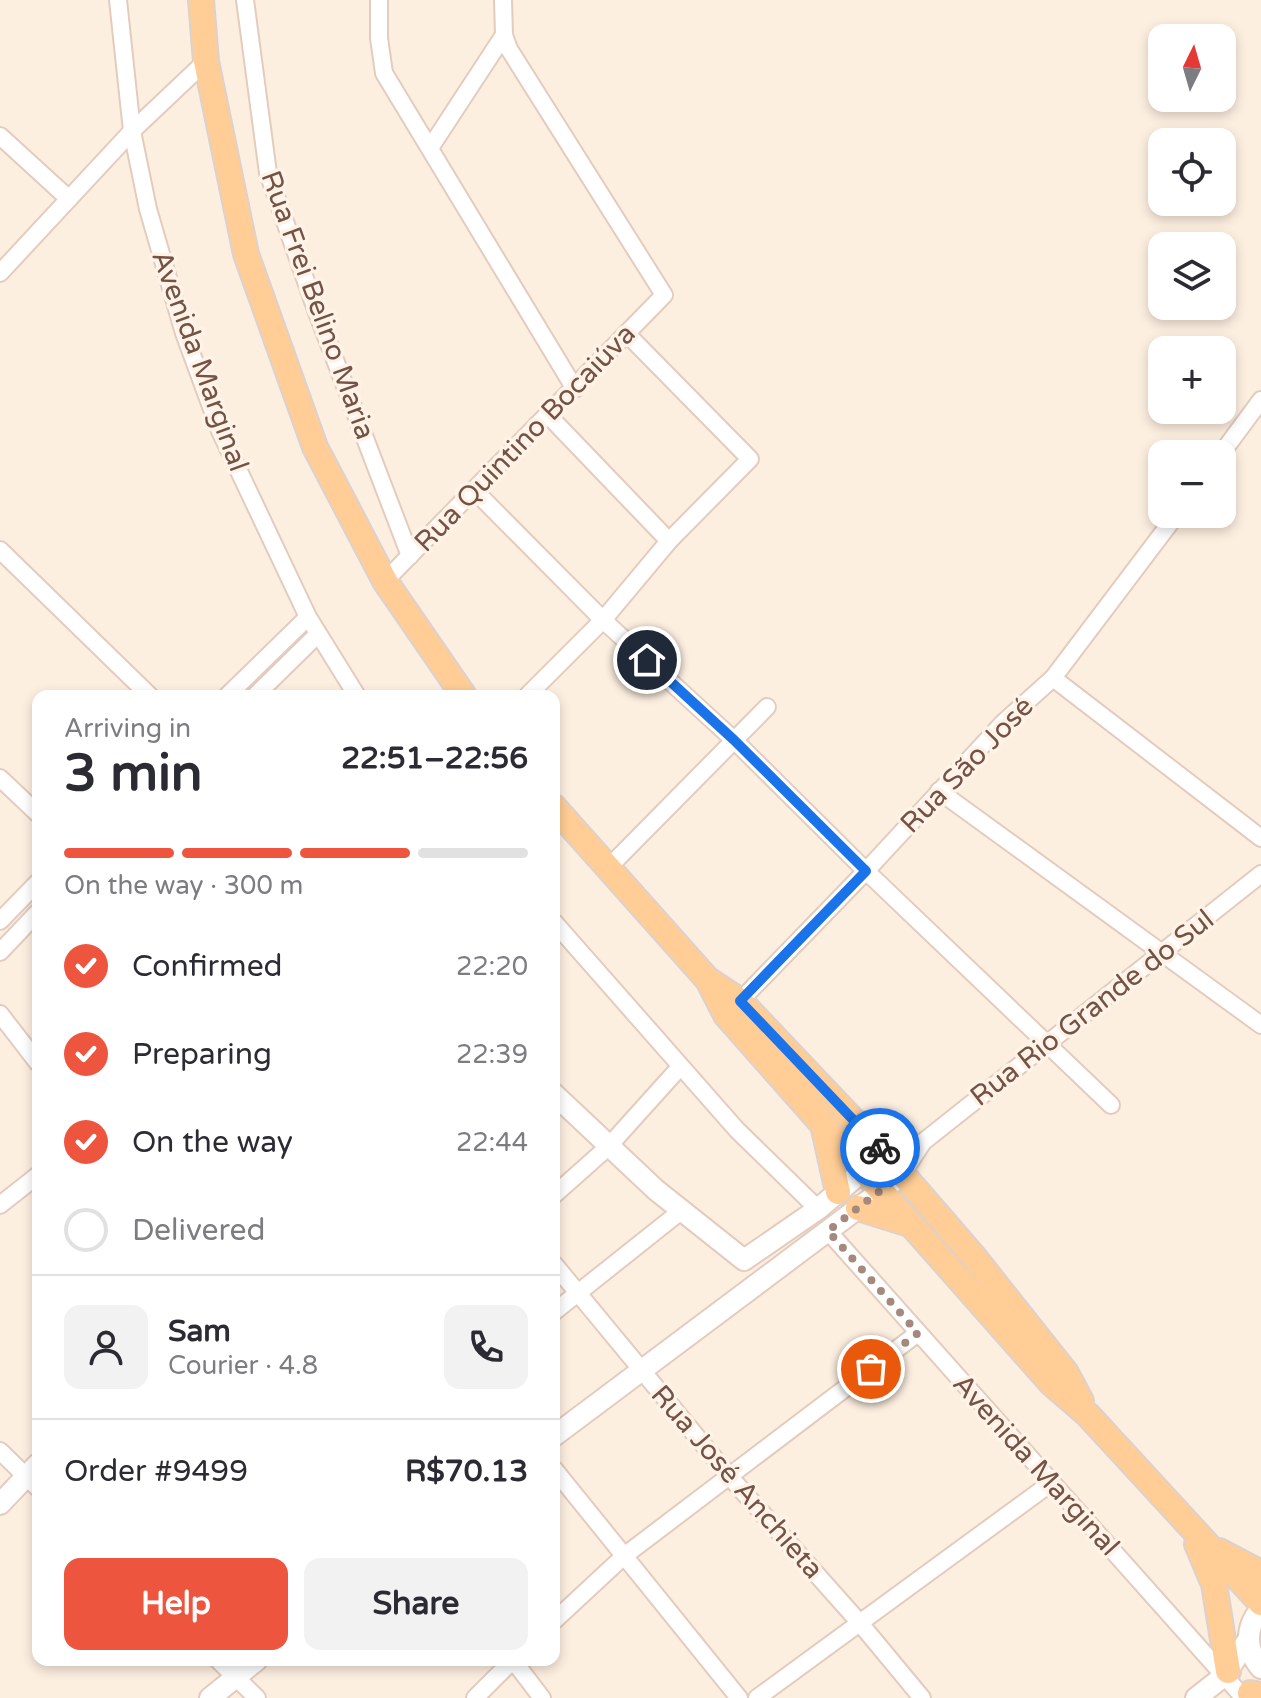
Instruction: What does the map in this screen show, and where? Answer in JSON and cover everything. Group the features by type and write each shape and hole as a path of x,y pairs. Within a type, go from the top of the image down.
{"main road":[{"path":"201,0 206,61 246,254 315,447 385,581 460,690"},
{"path":"560,814 708,980 740,1001 884,1153 974,1257 1066,1373 1088,1415"},
{"path":"708,980 726,1015 824,1127 1052,1384 1088,1415 1261,1606"},
{"path":"824,1127 838,1192"},
{"path":"858,1208 911,1225"},
{"path":"1188,1524 1214,1584 1226,1673"},
{"path":"1206,1545 1261,1573"}],"street":[{"name":"Avenida Marginal","path":"118,0 132,131 148,209 184,333 220,431 308,617 353,690"},
{"name":"Rua Frei Belino Maria","path":"245,0 268,173 316,310 410,556"},
{"path":"379,0 379,38 384,73 575,389"},
{"path":"430,148 504,35 503,0"},
{"name":"Rua Quintino Bocaiúva","path":"385,581 664,295 504,35"},
{"path":"0,273 132,131 206,61"},
{"path":"0,136 69,199"},
{"path":"533,690 603,620 669,541 750,459 628,335"},
{"path":"1231,440 1261,400"},
{"path":"548,415 669,541"},
{"path":"475,491 603,620 734,740 1111,1105"},
{"name":"Rua São José","path":"740,1001 1003,723 1053,678 1166,528"},
{"path":"0,550 144,690"},
{"path":"233,690 308,617"},
{"path":"261,690 317,635"},
{"path":"1053,678 1261,838"},
{"path":"607,869 767,707"},
{"path":"0,778 32,808"},
{"path":"939,791 1261,1025"},
{"name":"Rua Rio Grande do Sul","path":"560,1432 881,1191 902,1174 923,1142 1261,874"},
{"path":"0,921 32,888"},
{"path":"0,952 32,918"},
{"path":"560,931 737,1130 818,1209"},
{"path":"0,1014 32,1055"},
{"path":"560,1190 608,1147 680,1067"},
{"path":"560,1100 681,1211 744,1260 818,1209 884,1153"},
{"name":"Rua Rio Grande do Sul","path":"884,1153 923,1142"},
{"path":"0,1205 32,1180"},
{"path":"560,1307 681,1211"},
{"name":"Avenida Marginal","path":"828,1231 1051,1483 1249,1695"},
{"name":"Rua José Anchieta","path":"560,1271 730,1477 922,1698"},
{"path":"560,1615 624,1556 918,1333"},
{"path":"0,1451 32,1475"},
{"path":"560,1476 739,1698"},
{"path":"0,1504 32,1478"},
{"path":"757,1698 1051,1483"},
{"path":"1196,1698 1226,1673 1248,1640 1252,1621 1261,1606"},
{"path":"1248,1640 1251,1653 1261,1668"},
{"path":"224,1666 257,1698"},
{"path":"210,1698 249,1666"},
{"path":"475,1698 507,1666"},
{"path":"518,1666 542,1698"}],"way so far":[{"path":"871,1369 918,1333 828,1231 902,1174 880,1148"}],"route":[{"path":"647,660 734,740 866,871 740,1001 880,1148"}]}
